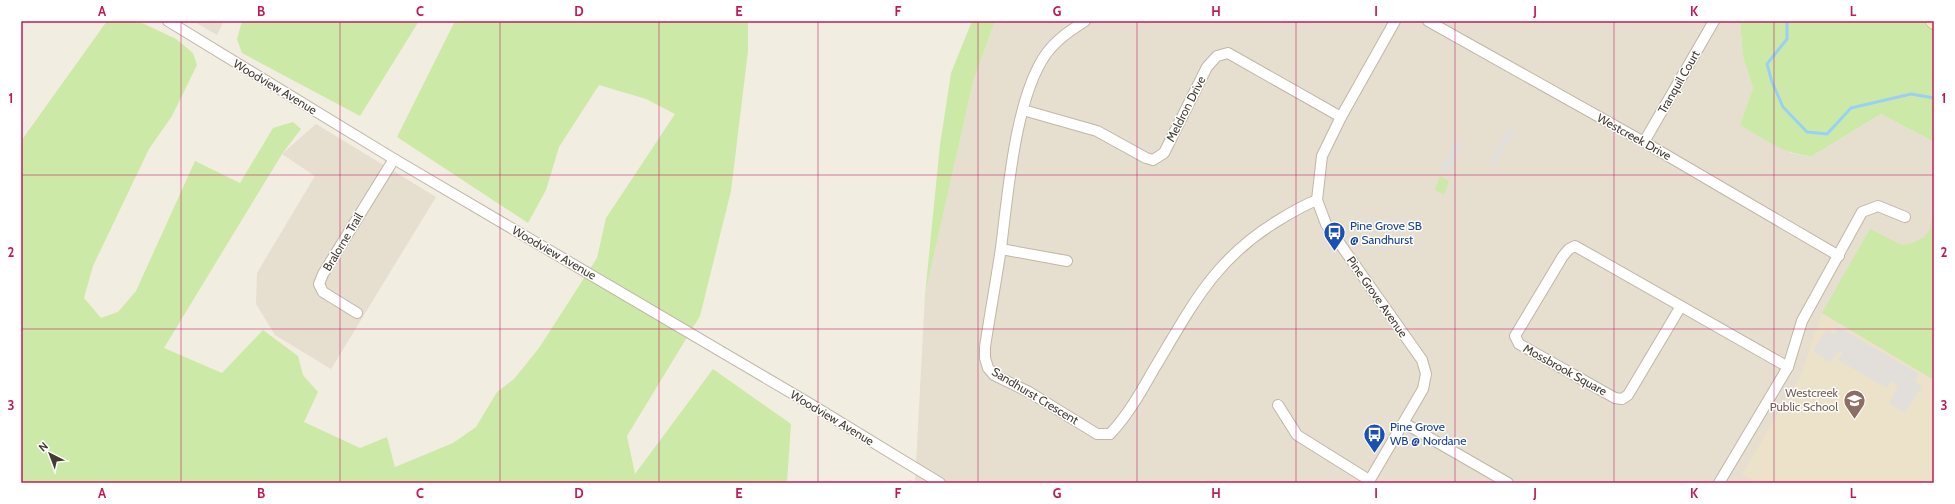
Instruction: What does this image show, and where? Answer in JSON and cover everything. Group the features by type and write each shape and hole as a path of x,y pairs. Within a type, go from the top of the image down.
{"street":[{"name":"Woodview Avenue","path":"168,21 394,159 805,401 940,483"},
{"name":"Sandhurst Crescent","path":"1086,21 1060,38 1046,54 1036,74 1023,110 1006,204 1001,249 985,347 985,358 988,368 994,375 1029,392 1097,434 1110,434 1127,415 1196,300 1224,263 1240,246 1261,231 1317,200"},
{"name":"Pine Grove Avenue","path":"1369,482 1423,389 1425,380 1422,360 1326,224 1317,200 1322,156 1341,117 1395,21"},
{"name":"Westcreek Drive","path":"1428,21 1644,142 1839,256"},
{"name":"Tranquil Court","path":"1644,142 1714,21"},
{"name":"Meldron Drive","path":"1023,110 1098,131 1146,158 1153,160 1164,153 1207,67 1217,56 1228,53 1341,117"},
{"name":"Bralorne Trail","path":"357,313 323,292 319,284 394,159"},
{"path":"1719,483 1788,367 1802,321 1862,212 1878,206 1905,217"},
{"name":"Mossbrook Square","path":"1681,306 1628,395 1622,399 1615,398 1519,344 1515,336 1563,256 1569,249 1575,246 1681,306 1788,367"},
{"path":"1001,249 1066,261"},
{"path":"1278,405 1296,435 1369,482"},
{"path":"1404,423 1508,483"}],"shaded area":[{"path":"193,21 224,21 217,35"},
{"path":"995,21 1740,21 1743,57 1753,88 1740,125 1791,153 1805,156 1812,156 1881,114 1934,142 1934,483 915,483 925,295 973,82"},
{"path":"316,124 436,197 331,369 275,335 256,304 257,273 315,176 282,154"},
{"path":"1509,127 1515,131 1495,166 1489,162"},
{"path":"1456,140 1464,145 1447,174 1439,169"},
{"name":"Westcreek Public School","path":"1822,313 1934,380 1934,483 1758,483 1742,474 1800,378"},
{"path":"1838,327 1919,374 1915,382 1922,386 1905,413 1889,403 1898,387 1897,385 1891,381 1887,388 1838,360 1842,352 1837,352 1830,362 1813,351 1826,330 1834,334"}],"green space":[{"path":"107,21 138,21 176,39 193,53 197,65 172,116 149,149 93,266 84,298 101,318 118,312 136,291 195,161 240,183 273,128 293,122 301,129 282,154 164,348 222,373 263,330 298,356 303,375 318,392 304,422 360,448 387,437 395,467 453,443 476,427 497,392 514,379 539,348 597,258 606,218 675,114 646,99 599,85 559,147 546,190 528,223 397,137 455,21 748,21 748,51 731,191 700,316 627,436 635,474 713,369 791,424 787,483 21,483 21,141"},
{"path":"242,21 419,21 360,116 242,53 237,39"},
{"path":"972,21 995,21 973,82 925,295 940,145 951,73"},
{"path":"1740,21 1934,21 1934,142 1881,114 1812,156 1792,153 1774,145 1740,125 1753,88 1743,57"},
{"path":"1440,176 1449,181 1444,195 1435,190"},
{"path":"1934,209 1934,380 1822,313 1870,229 1902,245 1913,243 1924,237 1930,229"}],"waterway":[{"path":"1787,21 1787,39 1767,64 1772,82 1783,107 1807,132 1827,134 1851,108 1911,94 1934,98"}],"place":[{"name":"Pine Grove SB @ Sandhurst","path":"1334,252"},
{"name":"Westcreek Public School","path":"1854,420"},
{"name":"Pine Grove WB @ Nordane","path":"1374,454"}]}
